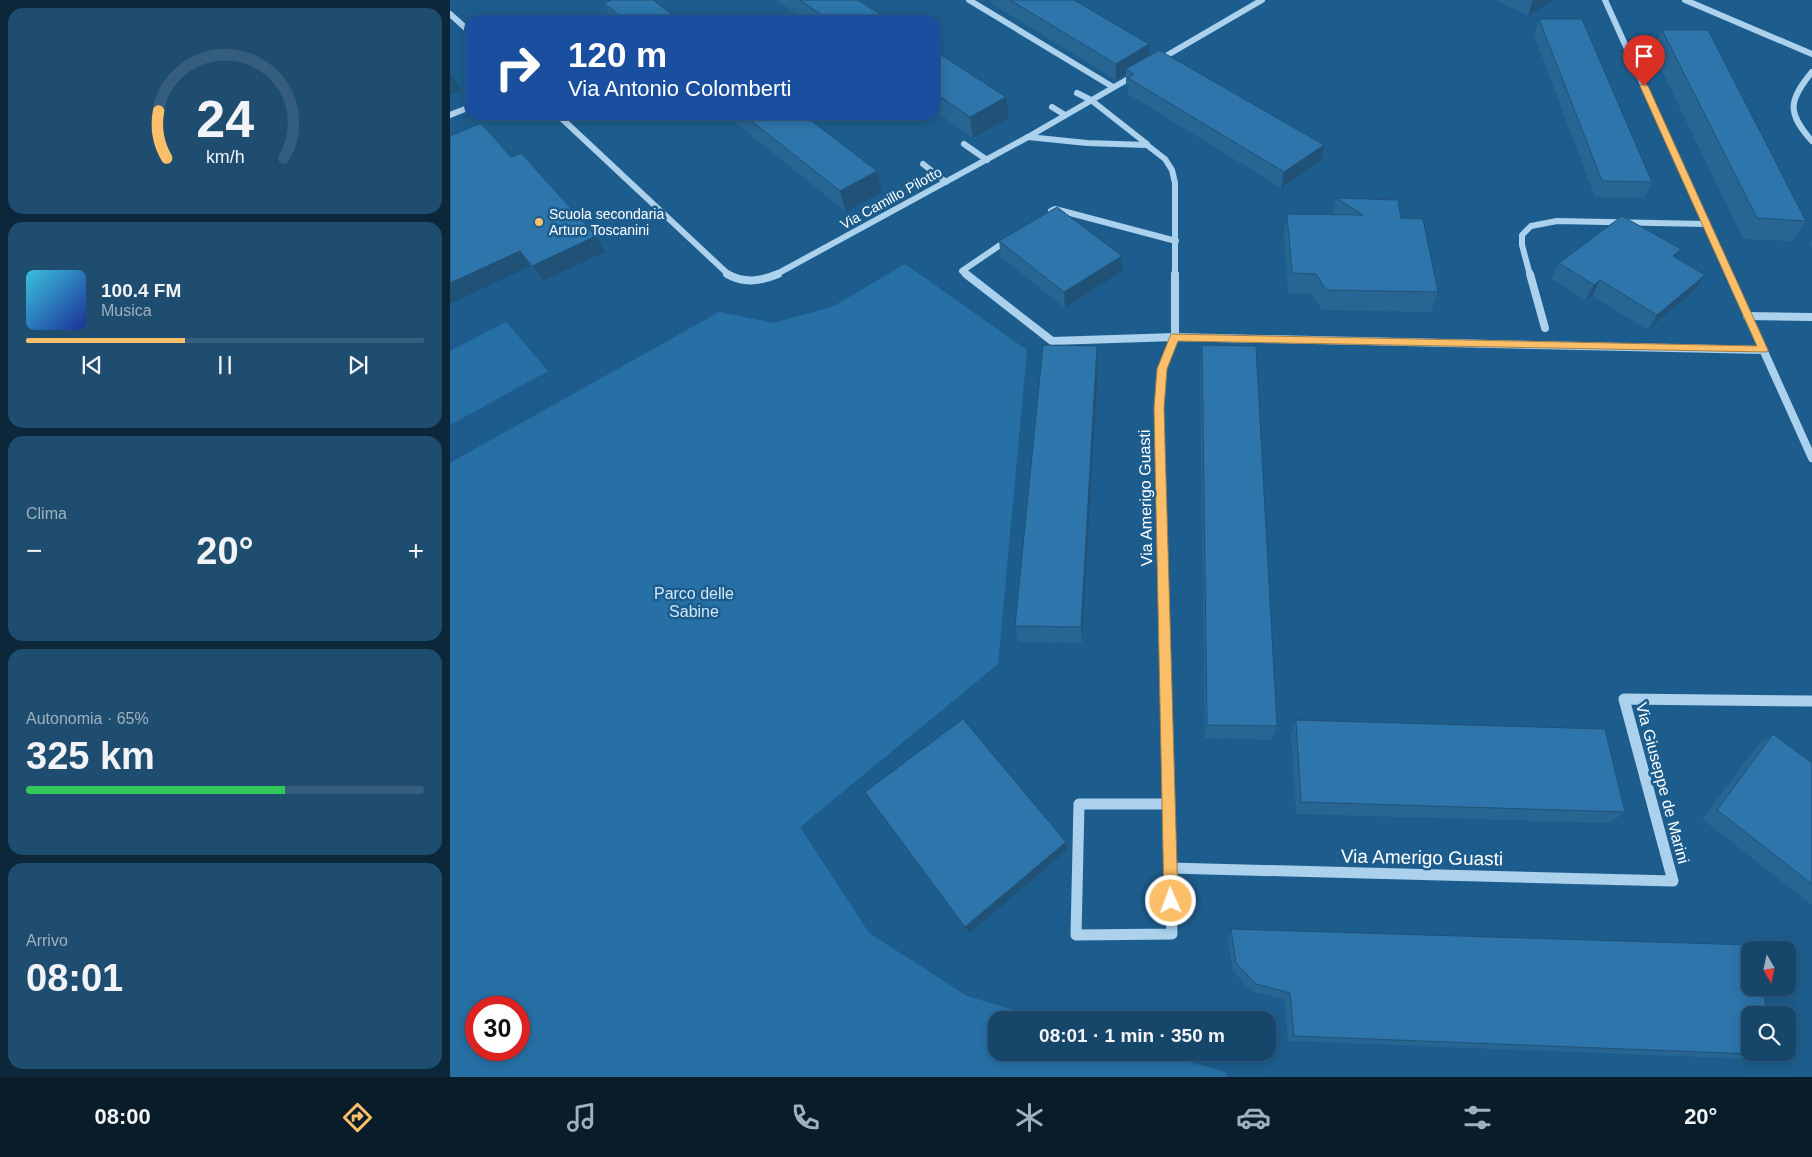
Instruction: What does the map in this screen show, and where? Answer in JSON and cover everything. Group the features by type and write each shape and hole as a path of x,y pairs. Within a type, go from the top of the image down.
{"street":[{"path":"969,0 1113,87"},
{"path":"1154,63 1262,0"},
{"path":"1605,0 1812,458"},
{"path":"1684,0 1812,54"},
{"path":"450,14 465,28"},
{"path":"1812,72 1795,92 1791,104 1795,117 1812,141"},
{"name":"Via Camillo Pilotto","path":"563,120 723,271 737,280 760,280 778,274 946,182 1138,73"},
{"name":"Via Amerigo Guasti","path":"1077,93 1090,100 1164,159 1174,177 1176,189 1176,241 1175,337 1162,369 1159,408 1172,934 1076,936 1079,804 1168,804"},
{"path":"1052,107 1065,115"},
{"path":"450,115 465,109"},
{"path":"1028,137 1147,144"},
{"path":"964,144 986,160"},
{"path":"923,164 946,182"},
{"path":"1047,214 1055,209 1176,241"},
{"path":"1545,328 1522,245 1522,235 1531,226 1557,221 1706,224"},
{"path":"1016,235 962,271 1052,341 1175,337 1763,350"},
{"path":"1747,316 1812,317"},
{"name":"Via Giuseppe de Marini","path":"1673,881 1624,699 1812,701"},
{"name":"Via Amerigo Guasti","path":"1170,868 1673,881"}],"green space":[{"name":"Parco delle Sabine","path":"905,264 1027,350 998,664 800,827 869,933 967,996 1017,1011 988,1011 988,1061 1186,1061 1225,1072 1227,1077 450,1077 450,463 719,312 774,323 834,306"},
{"path":"506,322 548,371 450,425 450,351"}],"building":[{"path":"612,0 653,0 672,15 619,15 604,3"},
{"path":"800,0 858,0 881,15 822,15"},
{"path":"1010,0 1074,0 1149,44 1116,64"},
{"path":"1539,19 1582,19 1652,182 1602,181"},
{"path":"1662,30 1708,30 1806,221 1757,218"},
{"path":"1159,50 1324,145 1284,172 1128,78 1134,74 1126,69"},
{"path":"940,54 1006,97 970,117 940,96"},
{"path":"750,120 811,120 877,171 840,191"},
{"path":"481,123 511,157 521,153 596,236 532,266 520,251 450,283 450,136"},
{"path":"1336,198 1398,200 1401,218 1423,219 1438,292 1326,290 1316,274 1292,273 1287,214 1363,215"},
{"path":"1057,207 1122,256 1064,292 999,241"},
{"path":"1622,216 1681,249 1673,256 1705,275 1657,315 1600,280 1594,285 1559,263"},
{"path":"1043,345 1097,346 1081,627 1015,626"},
{"path":"1202,345 1256,346 1277,726 1207,725"},
{"path":"963,719 1066,842 965,927 865,792"},
{"path":"1296,720 1605,729 1625,812 1301,802"},
{"path":"1773,734 1812,763 1812,884 1717,810"},
{"path":"1231,929 1741,945 1741,996 1764,996 1766,1006 1741,1006 1741,1054 1294,1036 1290,993 1256,984 1236,963"}],"place":[{"name":"Scuola secondaria Arturo Toscanini","path":"539,222"}],"route":[{"path":"1171,901 1159,408 1162,369 1175,337 1763,350 1644,86"}]}
